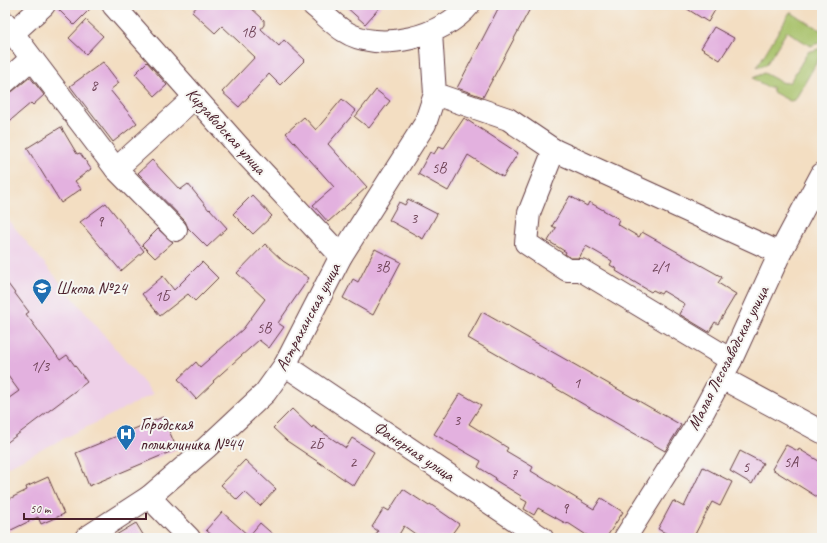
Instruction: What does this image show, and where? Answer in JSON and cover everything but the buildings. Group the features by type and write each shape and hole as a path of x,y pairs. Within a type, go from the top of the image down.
{"street":[{"path":"44,5 9,28 31,59 116,169 176,230"},
{"name":"Кирзаводская улица","path":"113,5 341,256"},
{"path":"313,5 344,31 371,40 400,41 431,33 462,13 469,5"},
{"name":"Астраханская улица","path":"86,538 149,497 206,448 265,393 285,364 341,256 425,124 435,94 431,33"},
{"path":"5,82 31,59"},
{"path":"435,94 508,119 554,150 780,253"},
{"path":"116,169 195,96"},
{"path":"554,150 529,213 526,243 567,270 581,270 726,369 822,432"},
{"name":"Малая Лесозаводская улица","path":"625,538 694,429 726,369 780,253 822,174"},
{"name":"Фанерная улица","path":"285,364 542,538"},
{"path":"149,497 189,538"}],"shaded area":[{"name":"Школа №24","path":"5,216 153,394 5,468"}],"green space":[{"path":"790,12 822,31 822,42 810,46 787,31 766,65 757,67"},
{"path":"822,48 822,53 795,100 790,101 773,92 772,87 766,87 753,78 764,73 783,83 790,82 808,52"}],"place":[{"name":"Школа №24","path":"42,305"},
{"name":"Городская поликлиника №44","path":"126,451"}]}
